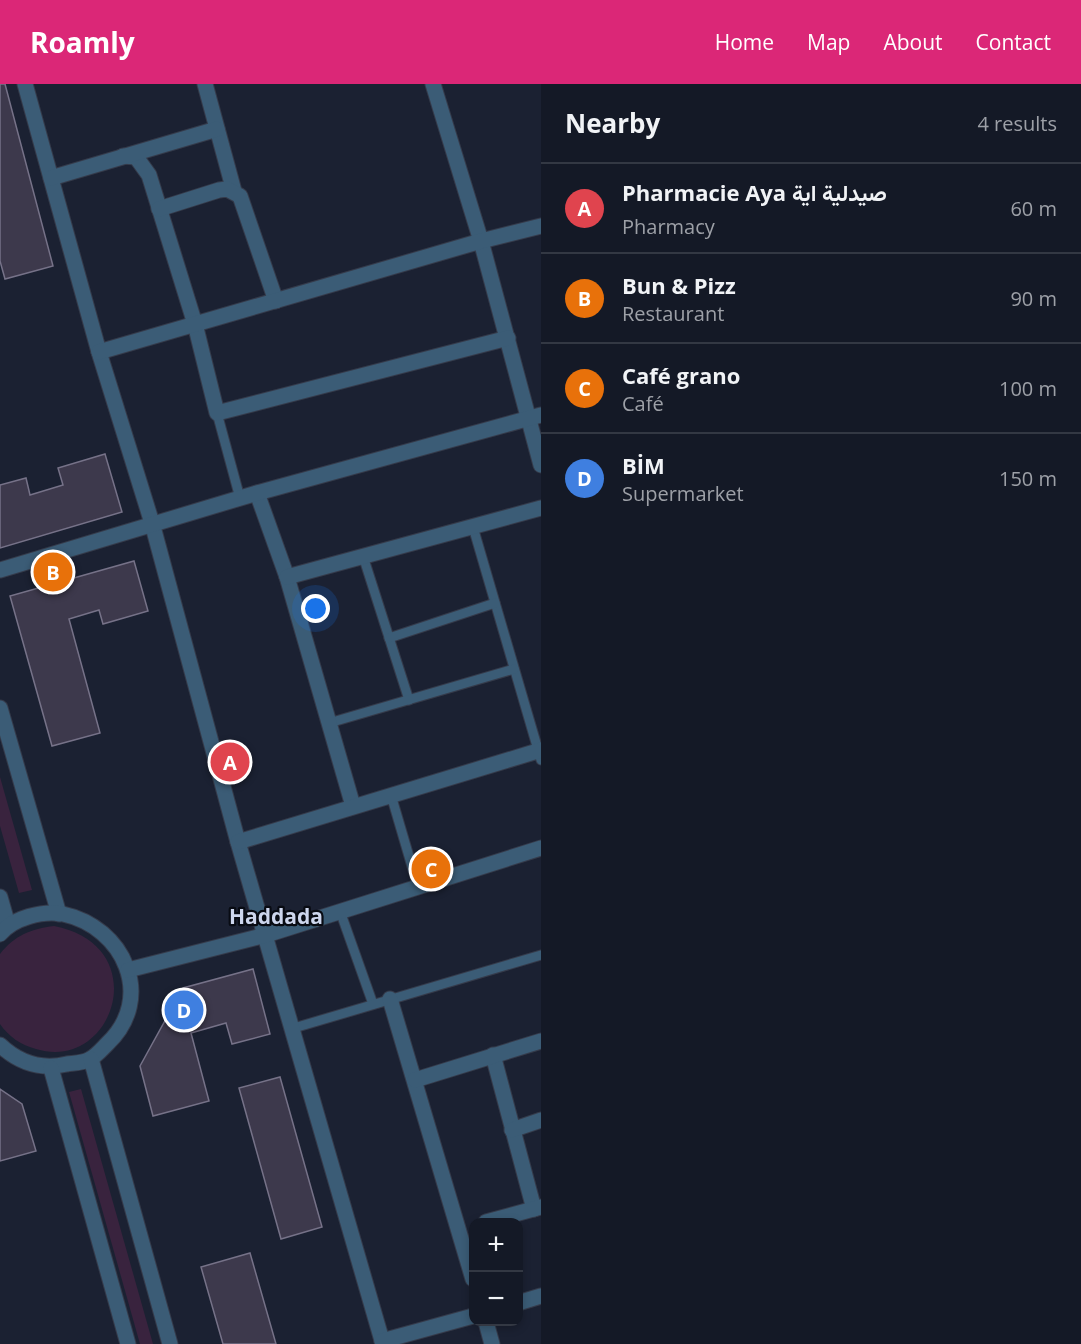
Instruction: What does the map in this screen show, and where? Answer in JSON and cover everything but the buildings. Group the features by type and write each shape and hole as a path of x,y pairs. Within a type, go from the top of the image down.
{"street":[{"path":"25,84 99,352 152,523 238,842 294,1028 382,1343 469,1317"},
{"path":"205,84 234,191 240,196 276,301"},
{"path":"434,84 508,338 536,416 541,465"},
{"path":"51,178 217,129"},
{"path":"123,156 136,157 143,165 195,324 217,413 508,338"},
{"path":"159,209 219,190 234,191"},
{"path":"99,352 481,241 541,226"},
{"path":"0,570 152,523 536,416"},
{"path":"257,493 287,577 353,806"},
{"path":"287,577 541,508"},
{"path":"0,708 59,914"},
{"path":"238,842 353,806 540,753"},
{"path":"128,970 266,935 541,848"},
{"path":"0,897 4,929 38,915 59,914 77,917 102,931 121,952 128,970 130,992 127,1014 117,1035 91,1059 51,1068 12,1056 0,1045"},
{"path":"390,999 466,1228 473,1272"},
{"path":"415,1080 541,1041"},
{"path":"493,1055 512,1130 537,1208 501,1218"},
{"path":"91,1059 170,1344"},
{"path":"51,1068 128,1344"},
{"path":"512,1130 541,1120"},
{"path":"523,1302 541,1296"},
{"path":"487,1326 492,1344"}],"lane":[{"path":"217,413 240,498"},
{"path":"473,526 540,753"},
{"path":"363,556 409,700"},
{"path":"389,638 495,603"},
{"path":"329,723 514,669"},
{"path":"391,795 418,887"},
{"path":"340,911 373,1004"},
{"path":"294,1028 541,956"}],"shaded area":[{"path":"0,777 32,890 19,893 0,826"},
{"path":"54,926 86,938 105,957 113,980 112,1004 102,1026 86,1043 63,1051 36,1049 25,1045 11,1037 0,1024 0,954 24,934"},
{"path":"81,1089 153,1344 140,1344 69,1092"}],"place":[{"name":"Bun & Pizz","path":"53,572"},
{"name":"Pharmacie Aya صيدلية اية","path":"230,762"},
{"name":"Café grano","path":"431,869"},
{"name":"BİM","path":"184,1010"}],"district":[{"name":"Haddada","path":"276,916"}]}
